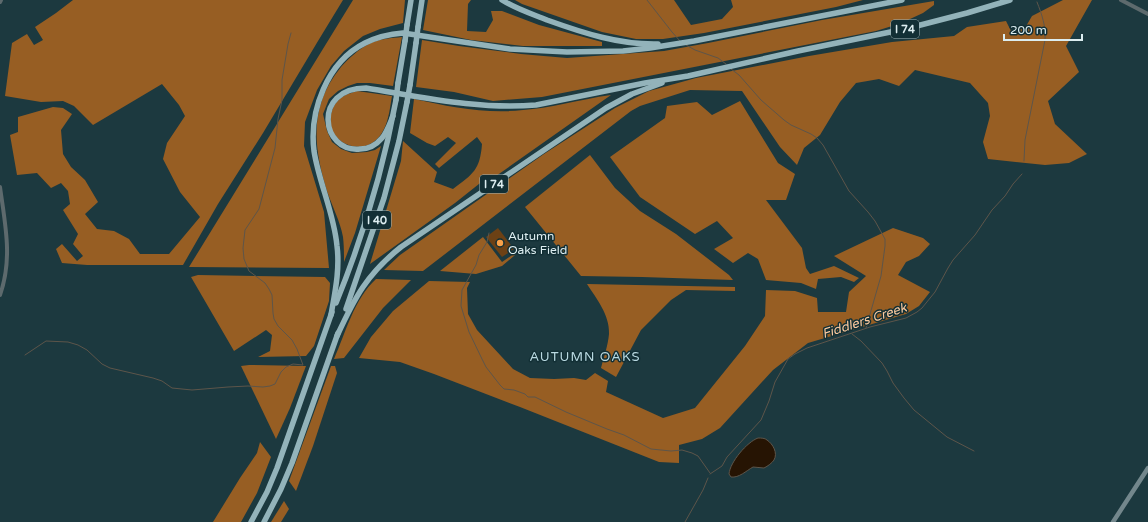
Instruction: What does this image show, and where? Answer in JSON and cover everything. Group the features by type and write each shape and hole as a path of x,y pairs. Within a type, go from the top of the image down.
{"highway":[{"name":"I 40","path":"251,522 267,492 277,468 374,195 393,116 411,0"},
{"name":"I 40","path":"264,522 281,489 292,463 384,198 399,141 407,102 422,0"},
{"path":"502,0 511,6 526,12 601,37 628,42 653,44 694,41"},
{"name":"I 74","path":"331,315 337,274 337,247 333,220 316,158 314,124 320,99 327,82 341,61 353,51 373,39 387,35 403,34 510,49 567,52 623,51 694,41 902,0"},
{"name":"I 74","path":"337,336 352,304 364,284 379,266 401,247 606,108 632,94 688,76 905,29 1010,0"},
{"path":"393,116 382,138 372,146 357,150 348,148 339,143 328,125 329,112 334,101 341,95 355,89 366,88 450,102 486,106 518,107 554,102 645,83 688,76"}],"main road":[{"path":"1113,522 1148,468"}],"street":[{"path":"1121,0 1148,14"},
{"path":"0,187 8,248 6,275 0,295"}],"shaded area":[{"path":"73,0 343,0 263,133 218,204 183,265 87,265 62,263 56,249 62,244 77,261 83,256 73,244 78,234 63,210 70,204 68,191 61,183 51,188 37,173 17,175 10,135 18,132 18,117 53,107 63,108 72,114 61,130 63,154 71,167 85,180 98,202 85,214 97,229 114,231 129,239 140,254 169,254 200,217 180,192 163,159 167,143 185,116 179,105 162,84 93,125 74,106 63,101 41,102 5,96 12,43 27,34 34,45 43,40 35,27"},
{"path":"353,0 405,0 403,23 380,29 363,36 344,51 331,66 317,90 305,122 304,146 324,212 329,268 189,267"},
{"path":"428,0 471,0 468,4 467,31 486,32 493,20 491,11 502,11 539,25 602,42 602,46 523,46 471,40 423,30"},
{"path":"515,0 674,0 691,25 722,19 733,7 731,0 863,0 836,7 704,33 663,39 636,39 602,32 522,4"},
{"path":"1063,0 1092,0 1066,46 1079,72 1048,101 1055,124 1087,154 1069,163 1045,165 988,159 983,142 990,116 988,103 970,83 915,70 899,86 879,79 856,83 840,102 820,135 804,148 797,165 780,147 742,91 690,90 640,106 631,111 423,271 384,270 400,255 544,154 615,108 649,91 696,78 809,56 892,42 954,36 967,27 1006,21 1011,31 1025,28 1032,16"},
{"path":"934,1 934,5 923,13 905,22 876,31 542,97 493,101 454,92 416,87 422,40 521,54 567,58 664,51 822,20"},
{"path":"402,37 393,86 357,83 348,86 338,91 329,99 323,114 327,131 332,142 341,149 352,153 367,152 375,150 381,146 355,233 344,262 344,243 342,231 327,191 319,158 317,127 323,96 341,67 361,49 373,42"},
{"path":"357,91 392,96 386,125 377,140 367,145 357,147 338,139 332,131 330,120 333,108 337,101 346,95"},
{"path":"611,95 496,176 484,180 455,203 370,264 401,161 403,141 437,172 434,182 453,189 474,171 481,153 482,144 477,137 439,168 435,164 456,143 448,137 435,146 410,133 414,99 468,109 509,111 543,108"},
{"path":"740,101 778,163 795,174 786,200 766,200 802,248 806,268 810,274 834,266 859,278 854,282 841,277 818,279 816,289 801,283 766,280 758,259 748,253 733,263 714,249 733,238 717,221 695,234 640,197 610,157 665,118 667,106 697,102 712,115"},
{"path":"590,155 615,188 640,211 676,234 729,275 733,280 581,276 525,207"},
{"name":"Autumn Oaks Field","path":"498,228 514,249 502,257 486,237"},
{"path":"893,228 923,238 930,244 919,256 906,262 898,275 930,292 919,306 906,314 808,343 773,370 720,428 702,439 679,445 679,463 659,462 520,407 400,362 359,358 371,337 393,311 429,281 470,282 467,288 468,314 477,330 513,369 530,378 574,378 586,380 595,373 608,381 606,392 663,418 695,408 745,346 765,316 766,290 795,291 817,298 818,312 846,312 849,292 866,276 834,256"},
{"path":"483,237 502,262 527,245 502,266 476,274 440,271"},
{"path":"198,275 325,277 330,283 329,301 314,346 306,356 258,357 270,351 272,335 266,330 234,351 191,277"},
{"path":"376,279 411,280 383,308 344,358 334,359 356,306 368,287"},
{"path":"587,284 735,287 735,291 686,290 671,300 641,330 616,377 601,368 608,342 609,327 602,307"},
{"path":"241,366 306,366 276,439"},
{"path":"331,366 335,366 337,373 313,446 296,491 289,481"},
{"path":"758,438 763,438 771,444 775,452 774,460 764,468 753,467 740,475 731,477 729,474 730,469 736,458 744,448"},
{"path":"260,442 271,457 257,493 241,522 213,522 257,453"},
{"path":"284,501 289,509 281,522 271,522"}],"waterway":[{"path":"647,0 680,41"},
{"name":"Fiddlers Creek","path":"1024,161 1025,140 1045,40 1044,25 1037,2"},
{"path":"25,355 46,341 68,342 87,350 102,364 110,368 153,378 162,381 172,388 192,390 270,386 275,384 281,372 286,367 293,364 303,365 292,340 278,326 274,319 272,295 269,289 265,283 249,271 244,259 243,248 245,230 259,209 275,148 278,119 282,100 282,80 291,33"},
{"path":"686,45 695,50 718,58 726,64"},
{"path":"731,69 739,75 761,100 784,120 817,138 823,145 849,191 875,221 885,239 881,276 866,328"},
{"name":"Fiddlers Creek","path":"710,474 722,466 727,457 761,420 775,382 788,359 807,348 870,327 906,318 917,312 935,292 953,260 975,235 992,210 1022,174"},
{"path":"489,233 487,242 462,290 461,306 469,332 482,359 486,367 500,385 504,389 514,390 525,394 528,397 535,397 566,412 624,435 651,449 671,451 682,450 692,453 698,456 710,473"},
{"path":"852,334 861,341 882,363 893,383 914,410 947,437 974,451"},
{"name":"Fiddlers Creek","path":"685,522 708,478"}],"place":[{"name":"Autumn Oaks Field","path":"500,243"}],"district":[{"name":"AUTUMN OAKS","path":"585,356"}]}
